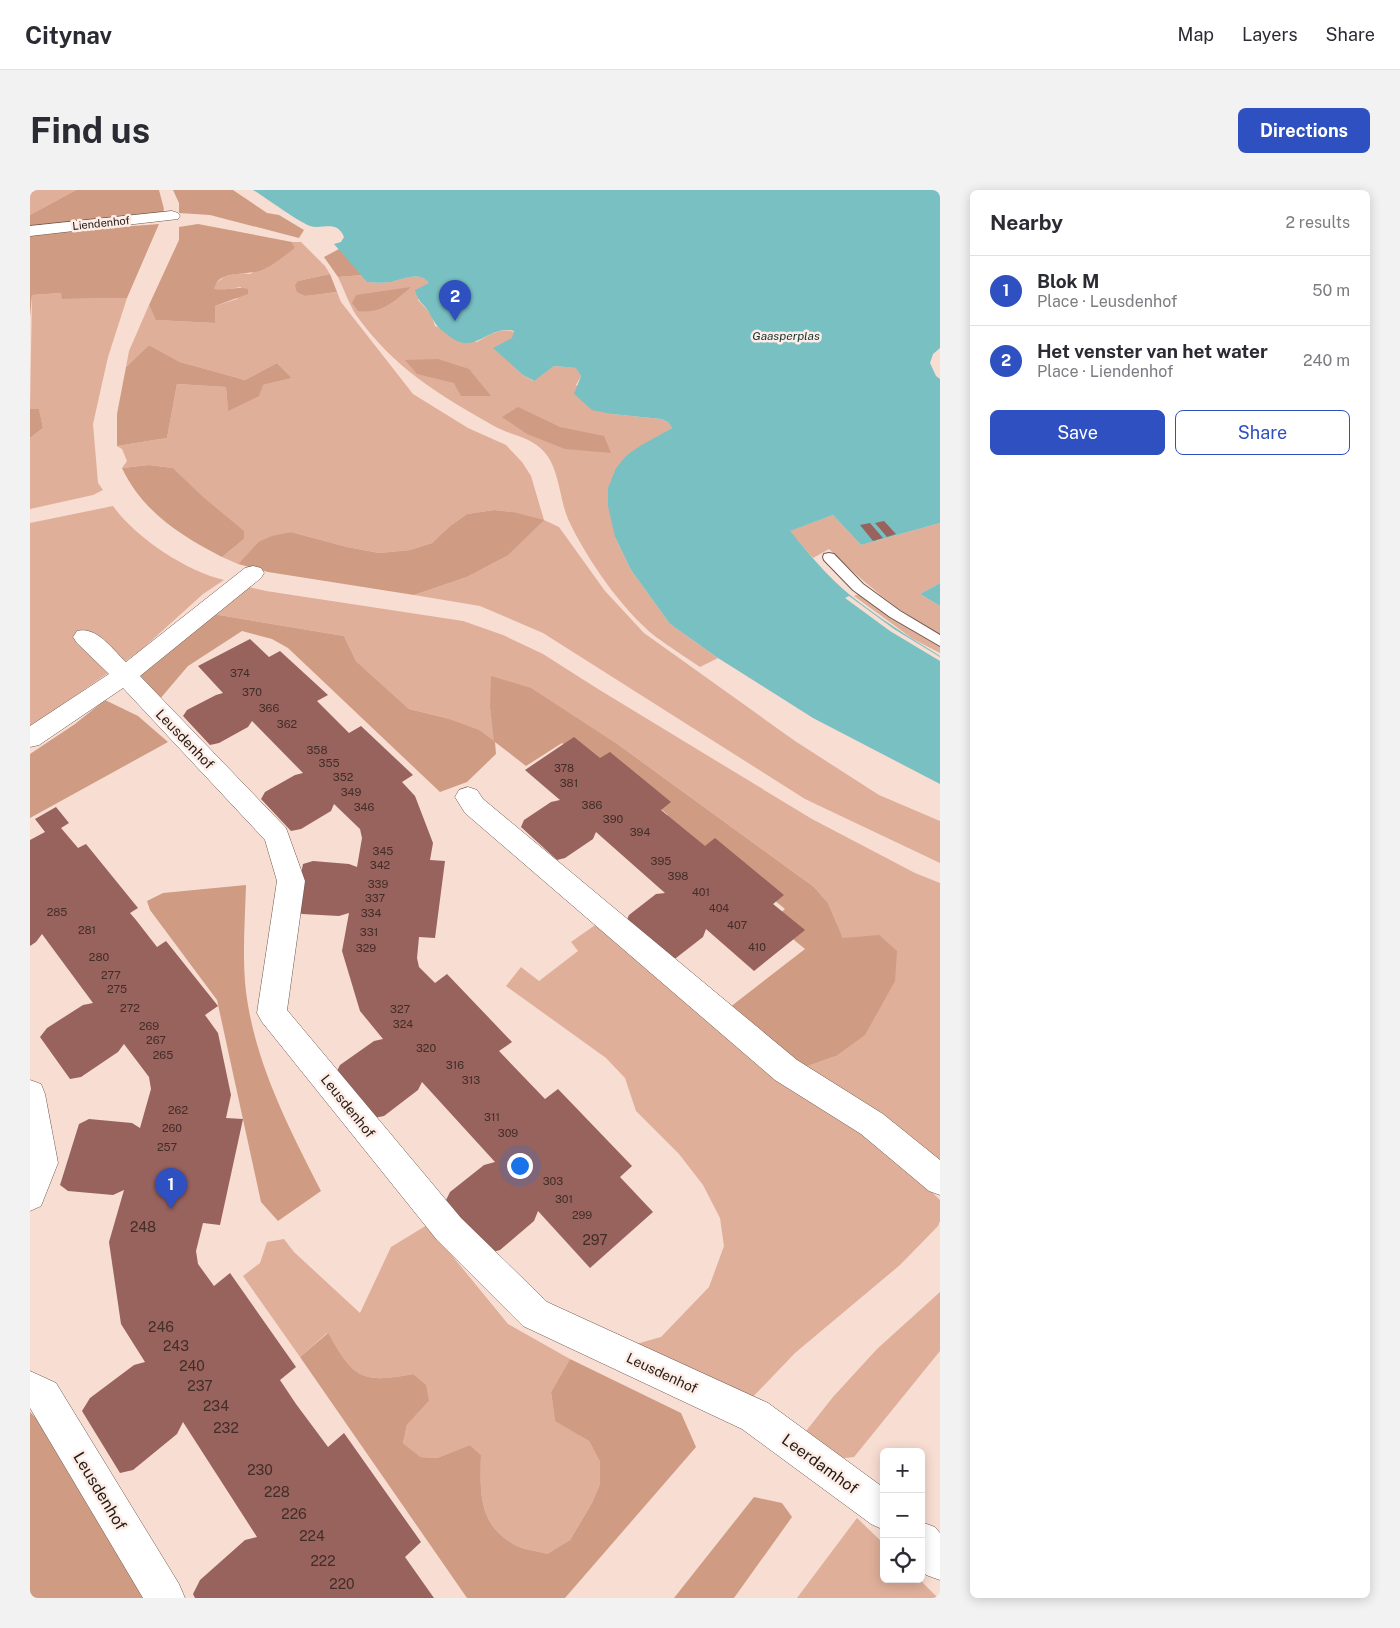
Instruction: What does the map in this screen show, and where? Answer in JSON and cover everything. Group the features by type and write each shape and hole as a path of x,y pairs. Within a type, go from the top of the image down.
{"street":[{"name":"Liendenhof","path":"30,231 172,216"},
{"path":"30,738 125,675 253,572"},
{"name":"Leusdenhof","path":"85,636 125,675 278,835 291,882 272,1013 449,1229 535,1314 755,1416"},
{"path":"468,797 474,806 786,1070 872,1124 940,1180"},
{"path":"30,1094 42,1163 30,1195"},
{"name":"Leusdenhof","path":"30,1390 43,1396 165,1598"},
{"name":"Leerdamhof","path":"755,1416 880,1509"},
{"path":"925,1545 940,1561"}],"lane":[{"path":"829,557 858,587 895,614 940,641"}],"shaded area":[{"path":"30,190 76,190 30,215"},
{"path":"76,190 159,190 164,209 162,214 30,229 30,215"},
{"path":"173,190 233,190 267,213 279,215 304,230 299,238 210,215 179,213 179,203"},
{"path":"159,224 127,298 62,299 61,293 32,295 30,317 30,236 43,233"},
{"path":"198,224 292,242 295,248 262,270 221,278 214,289 244,288 248,289 248,294 215,306 215,323 156,320 149,305 179,240 179,227"},
{"path":"292,242 301,242 325,266 330,274 298,281 306,296 337,292 341,302 413,394 468,428 506,445 522,462 531,476 544,520 559,527 605,591 644,633 795,741 879,795 940,821 940,863 805,799 543,633 480,606 414,595 467,577 507,556 513,512 494,510 467,514 450,526 432,543 410,550 379,553 347,547 291,532 258,542 238,564 222,557 244,539 173,468 149,465 122,468 127,461 122,449 117,446 167,438 177,384 226,387 228,410 263,385 292,378 277,363 245,380 180,362 149,345 126,367 129,351 149,305 157,320 215,323 215,306 237,299 241,287 222,290 213,289 215,284 224,277 238,273 250,274 295,248"},
{"path":"339,249 363,275 338,277 324,257"},
{"path":"330,274 337,292 306,296 297,292 295,285 298,281"},
{"path":"363,275 367,282 373,283 391,282 411,277 426,279 430,283 418,300 431,314 435,326 477,342 499,331 514,332 513,338 494,348 523,375 533,381 554,366 577,368 581,376 576,385 612,414 661,419 668,422 672,428 627,455 615,537 631,570 670,624 718,658 700,667 656,637 630,613 595,566 576,534 565,511 554,468 541,448 529,440 494,426 454,403 419,379 386,351 356,315 338,277"},
{"path":"411,287 387,306 374,311 358,311 352,303 356,295"},
{"path":"61,293 63,299 127,298 108,357 93,424 98,483 103,490 93,495 30,509 30,438 43,428 39,410 30,409 32,295"},
{"path":"149,345 180,362 245,380 277,363 292,378 263,385 259,396 228,411 226,387 177,384 167,438 117,446 117,414 126,367"},
{"path":"438,359 469,369 491,396 461,396 454,383 417,374 405,360"},
{"path":"518,407 560,427 604,436 611,453 565,449 527,434 502,417"},
{"path":"30,409 39,409 43,428 30,438"},
{"path":"149,465 173,468 203,497 244,531 244,539 222,557 164,521 140,497 122,468"},
{"path":"113,506 135,530 163,552 209,576 224,580 203,594 140,651 30,727 30,523"},
{"path":"494,510 513,512 544,520 507,556 467,577 414,595 268,572 238,564 258,542 272,536 291,532 347,547 379,553 410,550 432,543 450,526 467,514"},
{"path":"833,515 861,545 940,523 940,583 920,594 940,606 940,635 909,616 882,596 829,549 813,558 789,531"},
{"path":"249,587 463,621 503,635 543,654 812,819 915,873 940,883 940,1169 805,1067 836,1056 843,938 828,903 814,887 620,746 490,708 495,742 446,718 409,709 356,661 344,636 213,614"},
{"path":"864,592 940,643 940,653 913,639 854,596"},
{"path":"213,614 344,636 356,661 409,709 446,718 479,730 494,741 490,708 491,676 531,688 620,746 814,887 828,903 843,938 879,935 897,951 895,981 865,1035 836,1056 805,1067 725,1011 805,949 771,921 785,909 709,846 695,856 656,824 668,815 604,762 593,769 562,743 526,766 495,742 496,754 467,782 440,792 288,648 272,639 242,631 188,666 159,700 137,674"},
{"path":"105,700 138,716 168,742 30,818 30,754 75,724"},
{"path":"246,885 244,965 250,1018 265,1070 297,1143 321,1191 278,1221 261,1202 217,1000 150,910 147,901 163,893"},
{"path":"598,923 888,1149 940,1200 940,1221 938,1226 900,1265 795,1353 747,1403 629,1346 661,1337 709,1287 724,1246 720,1218 703,1185 679,1154 636,1111 625,1078 606,1058 506,986 521,967 539,981 578,951 571,942"},
{"path":"427,1225 508,1324 570,1359 551,1392 555,1420 589,1441 600,1462 600,1484 592,1503 570,1540 547,1554 517,1546 504,1538 495,1529 484,1507 481,1482 481,1455 470,1445 437,1458 419,1457 403,1443 407,1425 429,1401 413,1374 381,1378 360,1374 344,1360 327,1333 300,1357 243,1276 260,1263 267,1242 284,1239 294,1252 360,1313 391,1247"},
{"path":"940,1292 940,1351 854,1457 836,1459 795,1445 833,1397 877,1349"},
{"path":"328,1333 345,1360 360,1374 381,1378 413,1374 426,1385 429,1401 407,1425 403,1443 420,1457 437,1458 470,1445 481,1455 482,1495 488,1518 504,1538 524,1549 547,1554 570,1540 592,1503 600,1484 600,1462 589,1441 555,1421 551,1392 570,1359 681,1413 696,1447 565,1598 467,1598 300,1357"},
{"path":"30,1412 41,1423 152,1598 30,1598"},
{"path":"754,1497 782,1503 792,1517 734,1598 674,1598"},
{"path":"857,1518 880,1540 880,1583 923,1583 938,1598 797,1598"}],"water":[{"name":"Gaasperplas","path":"253,190 940,190 940,348 933,354 930,363 936,376 940,379 940,523 861,545 833,515 790,531 826,573 850,595 894,627 940,656 940,784 813,718 718,658 670,624 631,570 615,537 608,506 608,488 616,468 627,455 672,428 668,422 661,419 592,410 574,394 581,376 576,368 554,366 534,381 523,375 493,348 512,338 514,331 505,330 497,332 474,342 458,342 439,327 418,299 415,290 429,283 425,279 416,277 391,282 367,282 334,244 341,242 344,237 337,228 310,226"},
{"path":"940,583 940,606 920,594"}],"pier":[{"path":"849,596 894,629 940,657 940,661 890,631 845,598"}],"building":[{"path":"884,521 896,534 887,537 875,523"},
{"path":"870,523 883,538 873,541 860,525"},
{"path":"250,639 269,657 280,651 328,695 317,701 349,733 361,726 413,775 402,782 415,796 433,843 430,860 445,861 435,938 419,937 417,958 419,967 435,983 447,974 512,1042 499,1051 545,1099 558,1089 632,1166 620,1177 653,1212 590,1268 538,1211 534,1221 500,1250 489,1253 445,1202 450,1192 484,1165 495,1162 422,1082 418,1090 384,1116 374,1118 336,1073 340,1065 374,1041 383,1039 360,1011 342,951 349,913 339,916 302,914 294,909 303,864 313,861 349,864 357,867 362,838 360,829 334,804 331,811 301,829 291,831 261,799 265,792 295,775 303,773 252,721 248,727 219,743 210,745 183,716 187,710 223,693 198,666"},
{"path":"574,737 600,758 610,752 671,802 661,810 705,846 715,838 784,895 773,904 805,930 754,971 706,929 703,937 676,958 667,959 626,922 629,915 656,894 665,893 596,832 593,839 565,858 557,860 521,827 524,820 551,802 560,800 525,770"},
{"path":"56,807 69,823 61,828 78,848 86,844 138,908 130,913 157,947 166,941 218,1006 205,1015 218,1033 231,1095 226,1118 243,1119 220,1225 203,1223 196,1251 198,1264 214,1286 230,1273 296,1367 280,1380 328,1447 344,1433 421,1542 405,1557 434,1598 195,1598 193,1594 200,1580 245,1540 257,1537 183,1422 177,1434 133,1470 120,1473 82,1411 90,1398 134,1365 145,1362 121,1324 109,1242 124,1190 113,1195 68,1191 60,1185 79,1124 89,1119 132,1123 140,1128 151,1089 149,1077 124,1044 118,1052 81,1077 70,1079 40,1037 47,1028 83,1005 93,1003 42,934 30,946 30,840 45,832 35,819"}],"place":[{"name":"Het venster van het water","path":"455,321"},
{"name":"Blok M","path":"171,1209"}]}
